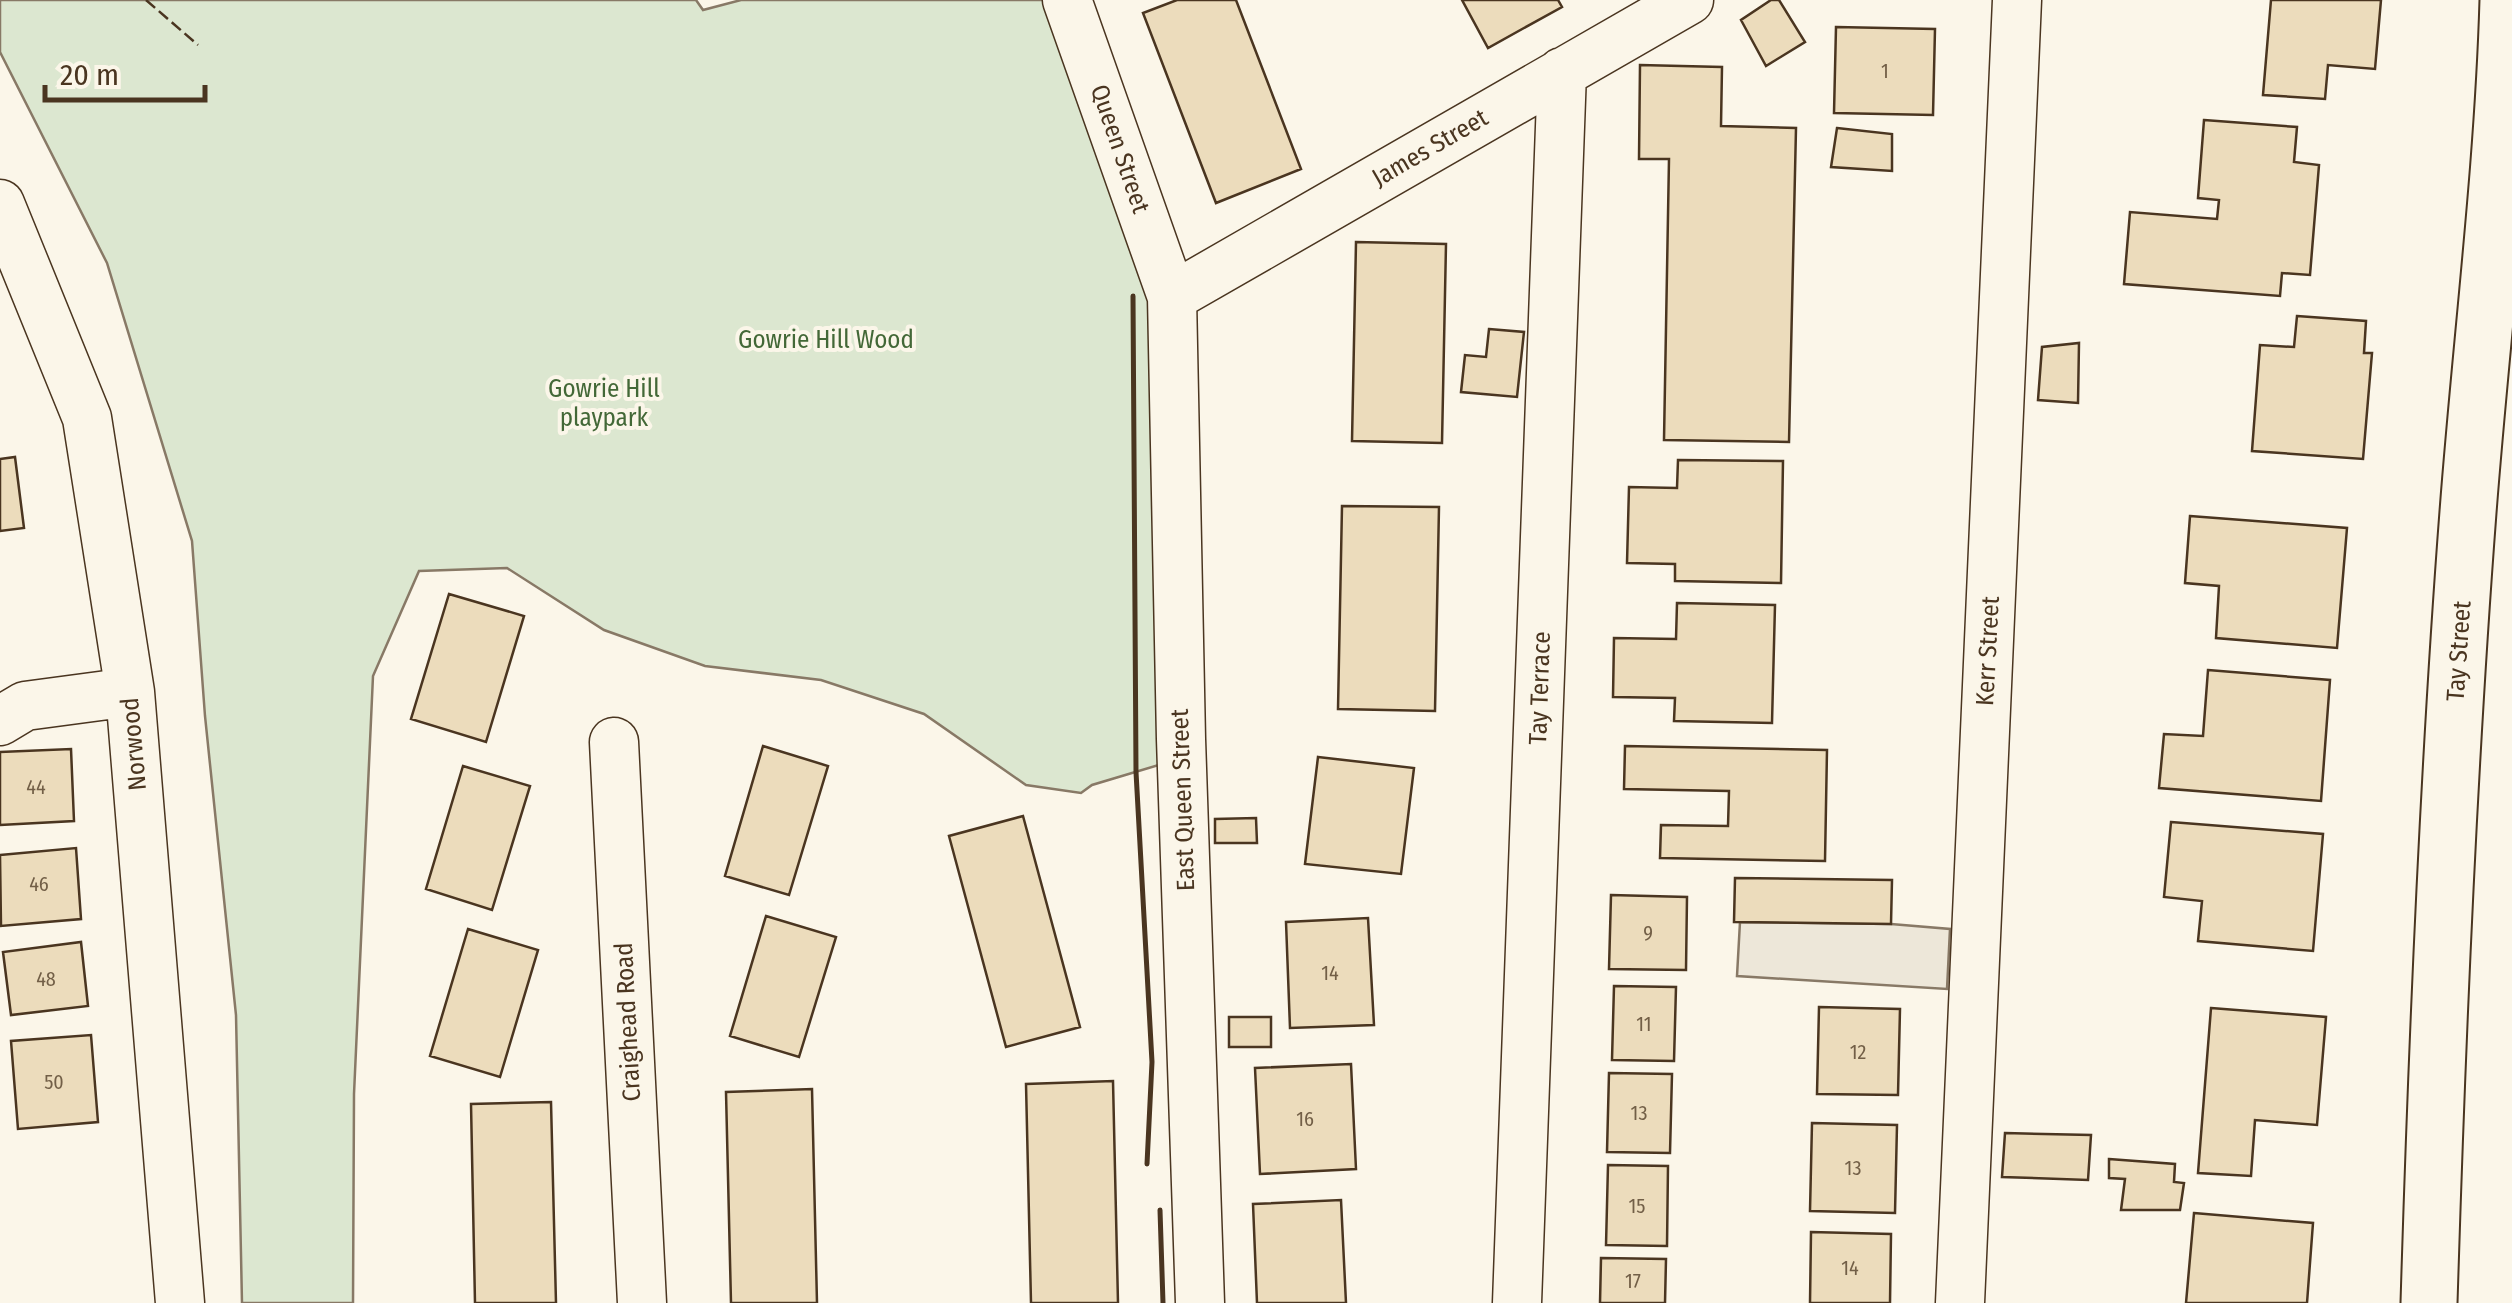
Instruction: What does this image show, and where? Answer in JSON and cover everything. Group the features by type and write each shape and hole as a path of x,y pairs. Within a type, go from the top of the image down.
{"main road":[{"name":"Tay Street","path":"2428,1303 2441,927 2470,492 2506,79 2508,0"}],"street":[{"name":"Queen Street","path":"1067,0 1172,298"},
{"name":"James Street","path":"1172,298 1689,0"},
{"name":"Kerr Street","path":"1960,1303 2017,0"},
{"name":"Tay Terrace","path":"1517,1303 1562,72"},
{"name":"Norwood","path":"0,204 87,418 130,692 180,1303"},
{"name":"East Queen Street","path":"1172,298 1200,1303"},
{"path":"0,722 25,706 130,692"},
{"name":"Craighead Road","path":"614,741 642,1303"}],"green space":[{"name":"Gowrie Hill Wood","path":"0,0 696,0 703,10 741,0 1067,0 1172,297 1182,758 1092,785 1081,793 1026,785 924,714 821,680 705,666 604,630 507,568 419,571 373,676 354,1094 353,1303 242,1303 236,1015 205,716 192,541 107,263 0,52"}],"shaded area":[{"path":"1740,922 1891,924 1950,929 1947,989 1737,976"}],"building":[{"path":"1177,0 1236,0 1301,169 1216,203 1143,13"},
{"path":"1462,0 1558,0 1562,7 1488,48"},
{"path":"1771,0 1779,0 1805,42 1766,66 1741,20"},
{"path":"2271,0 2381,0 2375,69 2328,65 2325,99 2263,95"},
{"path":"1836,27 1935,29 1933,115 1834,113"},
{"path":"1640,65 1722,67 1721,126 1796,128 1789,442 1664,440 1669,159 1639,159"},
{"path":"2204,120 2297,127 2294,162 2319,165 2310,275 2282,273 2280,296 2124,284 2130,212 2217,219 2219,200 2198,198"},
{"path":"1837,128 1892,134 1892,171 1831,167"},
{"path":"1356,242 1446,244 1442,443 1352,441"},
{"path":"2297,316 2366,321 2364,353 2372,353 2363,459 2252,451 2260,345 2294,347"},
{"path":"1489,329 1524,332 1517,397 1461,392 1465,355 1486,357"},
{"path":"2079,343 2078,403 2038,400 2042,347"},
{"path":"15,457 24,528 0,531 0,459"},
{"path":"1678,460 1783,461 1781,583 1675,581 1675,564 1627,563 1629,487 1677,488"},
{"path":"1342,506 1439,507 1435,711 1338,709"},
{"path":"2190,516 2347,528 2337,648 2216,638 2219,586 2185,583"},
{"path":"449,594 524,616 486,742 411,719"},
{"path":"1677,603 1775,605 1772,723 1674,721 1675,698 1613,697 1614,638 1676,639"},
{"path":"2208,670 2330,680 2321,801 2159,788 2164,734 2203,736"},
{"path":"763,746 828,766 789,895 725,876"},
{"path":"1625,746 1827,750 1825,861 1660,858 1661,825 1728,826 1729,791 1624,789"},
{"path":"71,749 74,821 0,825 0,752"},
{"path":"1318,757 1414,768 1401,874 1305,864"},
{"path":"463,766 530,786 492,910 426,889"},
{"path":"1023,816 1080,1027 1006,1047 949,836"},
{"path":"1256,818 1257,843 1215,843 1215,819"},
{"path":"2171,822 2323,834 2313,951 2198,941 2202,901 2164,897"},
{"path":"76,848 81,919 1,926 0,855"},
{"path":"1735,878 1892,880 1891,924 1734,922"},
{"path":"1611,895 1687,897 1686,970 1609,969"},
{"path":"766,916 836,937 799,1057 730,1036"},
{"path":"1368,918 1374,1025 1290,1028 1286,922"},
{"path":"468,929 538,950 500,1077 430,1056"},
{"path":"81,942 88,1006 11,1015 3,952"},
{"path":"1614,986 1676,987 1674,1061 1612,1060"},
{"path":"1819,1007 1900,1009 1898,1095 1817,1094"},
{"path":"2211,1008 2326,1017 2317,1125 2255,1120 2251,1176 2198,1173"},
{"path":"1229,1017 1271,1017 1271,1047 1229,1047"},
{"path":"91,1035 98,1122 18,1129 11,1041"},
{"path":"1351,1064 1356,1169 1260,1174 1255,1068"},
{"path":"1609,1073 1672,1074 1670,1153 1607,1152"},
{"path":"1113,1081 1118,1303 1031,1303 1026,1084"},
{"path":"812,1089 817,1303 731,1303 726,1092"},
{"path":"551,1102 556,1303 475,1303 471,1104"},
{"path":"1812,1123 1897,1125 1895,1213 1810,1211"},
{"path":"2005,1133 2091,1135 2088,1180 2002,1177"},
{"path":"2109,1159 2175,1164 2174,1182 2184,1183 2180,1210 2121,1210 2125,1179 2109,1178"},
{"path":"1608,1165 1668,1166 1667,1246 1606,1245"},
{"path":"1341,1200 1346,1303 1257,1303 1253,1204"},
{"path":"2194,1213 2313,1223 2307,1303 2186,1303"},
{"path":"1811,1232 1891,1234 1890,1303 1810,1303"},
{"path":"1601,1258 1666,1259 1665,1303 1600,1303"}],"fence":[{"path":"146,0 198,45"}],"wall":[{"path":"1133,296 1136,772 1152,1062 1147,1164"},
{"path":"1160,1210 1163,1303"}],"park label":[{"name":"Gowrie Hill playpark","path":"604,404"}]}
